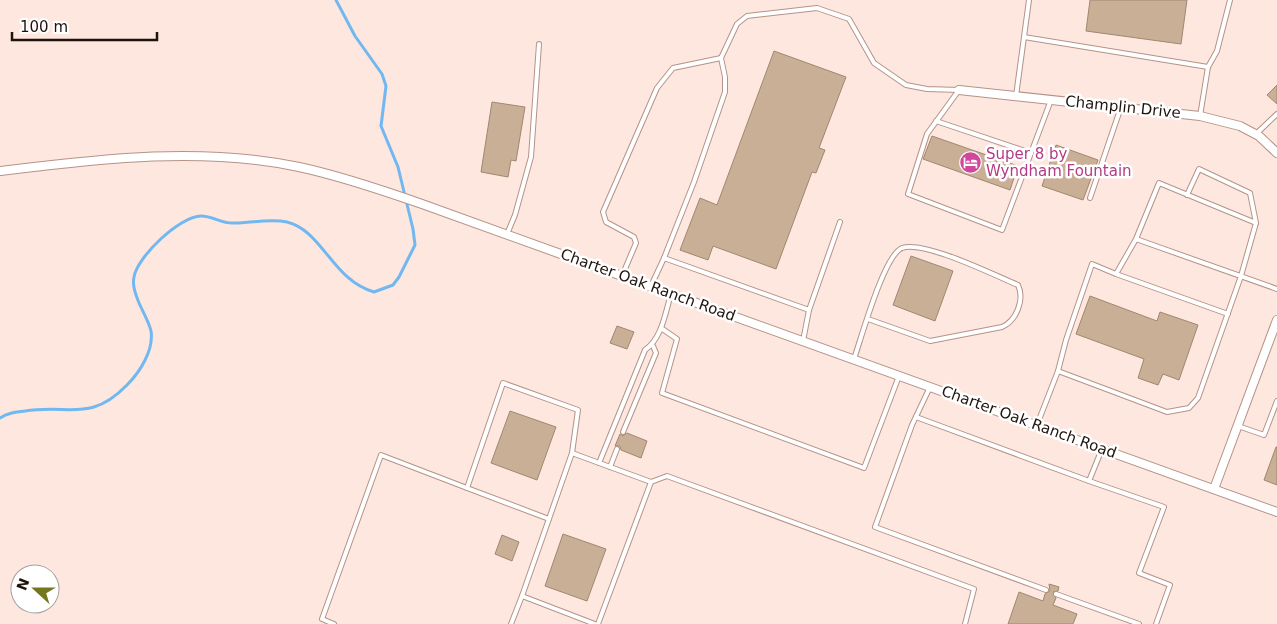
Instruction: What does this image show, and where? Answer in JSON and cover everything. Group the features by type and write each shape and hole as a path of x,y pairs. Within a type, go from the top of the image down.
{"street":[{"name":"Champlin Drive","path":"959,90 1200,116 1240,126 1256,134 1277,153"},
{"name":"Charter Oak Ranch Road","path":"0,172 100,159 160,155 209,157 297,167 388,192 1277,512"},
{"path":"1214,490 1277,320"}],"lane":[{"path":"1016,96 1029,0"},
{"path":"1200,116 1208,67 1217,51 1230,0"},
{"path":"651,286 694,182 725,92 725,77 721,58 737,24 747,16 818,8 848,19 874,63 906,85 926,89 959,90"},
{"path":"1024,37 1208,67"},
{"path":"507,234 515,215 531,157 539,44"},
{"path":"622,276 636,243 634,237 606,222 603,212 657,88 673,68 721,58"},
{"path":"959,90 927,134 915,166 908,194 1002,230 1051,100"},
{"path":"1090,198 1121,107"},
{"path":"1256,134 1277,114"},
{"path":"936,122 1031,153"},
{"path":"1058,371 1167,412 1189,408 1198,398 1241,276 1256,223 1250,193 1198,169 1187,195"},
{"path":"1116,274 1136,239 1159,183 1256,223"},
{"path":"803,341 809,310 840,222"},
{"path":"1136,239 1277,289"},
{"path":"854,359 883,274 892,257 902,248 935,251 1018,285 1021,292 1018,309 1009,324 930,341 868,319"},
{"path":"664,258 809,310"},
{"path":"1037,425 1058,371 1066,340 1092,264 1228,314"},
{"path":"599,463 646,350 652,346 661,328 671,293"},
{"path":"661,328 677,339 662,393 864,468 899,376"},
{"path":"623,432 656,353 652,346"},
{"path":"467,488 503,383 578,410 572,453 511,624"},
{"path":"930,387 916,417 875,527 1046,590"},
{"path":"1238,426 1264,435 1277,401"},
{"path":"916,417 1164,507 1139,573 1170,585 1156,624"},
{"path":"610,467 617,449"},
{"path":"1089,481 1102,449"},
{"path":"572,453 651,482 667,476 974,589 965,624"},
{"path":"334,624 322,619 381,456 549,519"},
{"path":"522,596 597,624 651,482"},
{"path":"1056,594 1139,624"}],"building":[{"path":"1090,0 1187,0 1181,44 1086,31"},
{"path":"774,51 846,77 819,148 825,150 816,173 812,172 776,269 713,246 708,260 680,250 700,198 717,205"},
{"path":"1277,85 1277,104 1267,95"},
{"path":"492,102 525,107 516,161 511,160 508,177 481,172"},
{"name":"Super 8 by Wyndham Fountain","path":"932,136 1018,166 1010,190 923,159"},
{"path":"1056,145 1098,160 1083,200 1042,186"},
{"path":"911,256 953,271 935,321 893,305"},
{"path":"1090,296 1157,321 1160,312 1198,325 1179,380 1163,374 1158,385 1138,378 1144,359 1076,334"},
{"path":"617,326 634,332 627,349 610,343"},
{"path":"510,411 556,427 537,480 491,463"},
{"path":"627,433 647,441 641,458 621,450 620,446 615,446 620,434 623,436"},
{"path":"1277,447 1277,485 1264,480"},
{"path":"563,534 606,549 587,601 545,586"},
{"path":"502,535 519,542 512,561 495,554"},
{"path":"1049,584 1059,587 1058,591 1053,592 1056,598 1053,605 1077,614 1073,624 1008,624 1019,592 1043,601 1045,594 1050,591"}],"waterway":[{"path":"0,418 15,412 40,409 79,410 90,408 114,397 127,385 137,374 145,360 151,338 151,331 134,287 134,277 137,269 143,259 161,239 171,230 192,218 205,216 230,223 287,222 299,227 310,235 338,267 360,286 374,292 393,285 415,245 398,167 381,126 386,86 382,74 355,36 336,0"}],"place":[{"name":"Super 8 by Wyndham Fountain","path":"970,163"}]}
